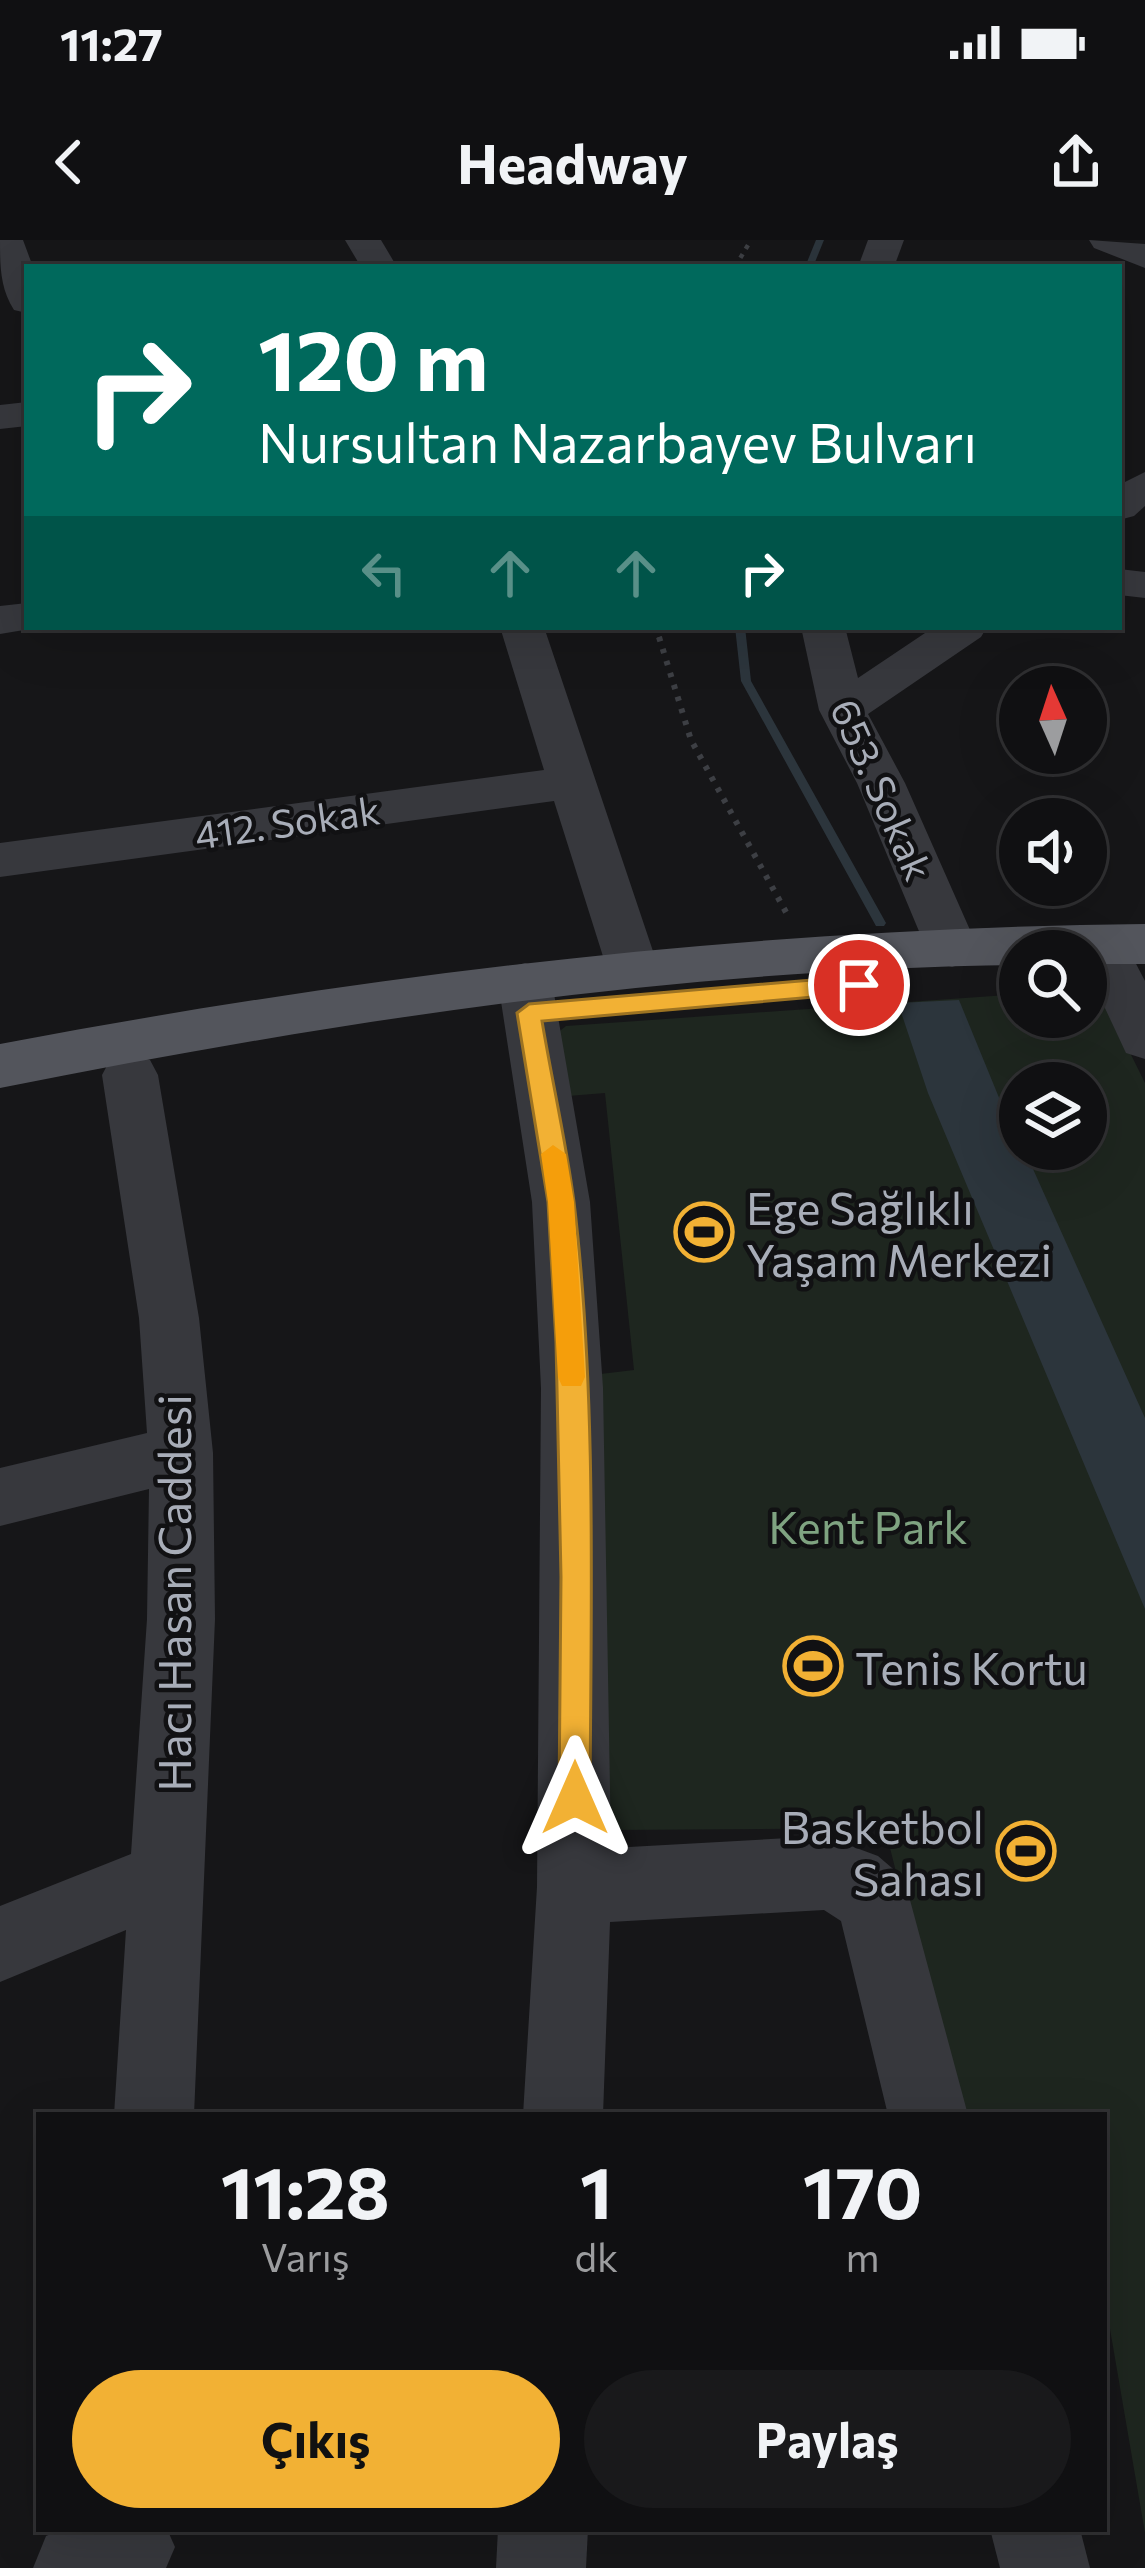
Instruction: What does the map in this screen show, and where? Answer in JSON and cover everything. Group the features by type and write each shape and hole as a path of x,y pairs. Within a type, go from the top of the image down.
{"main road":[{"path":"0,1103 527,998 633,970 952,948 1120,962"},
{"path":"0,1066 233,1021 527,998 999,979"}],"street":[{"path":"5,240 24,294"},
{"path":"1107,240 1145,257"},
{"path":"1122,504 1145,484"},
{"path":"523,630 633,970"},
{"name":"653. Sokak","path":"825,630 842,710 881,783 952,948"},
{"path":"842,710 961,630"},
{"name":"412. Sokak","path":"0,860 573,782"},
{"path":"1120,962 1145,1039"},
{"path":"527,998 561,1202 572,1388 574,1887 563,2112"},
{"name":"Hacı Hasan Caddesi","path":"130,1075 169,1318 182,1453 181,1619 154,2112"},
{"path":"0,1497 182,1453"},
{"path":"574,1887 824,1873 852,1882 873,1900 927,2112"},
{"path":"0,1944 167,1877"},
{"path":"542,2568 543,2532"},
{"path":"1036,2532 1045,2568"}],"path":[{"path":"657,630 691,740 810,958"}],"green space":[{"name":"Kent Park","path":"999,995 999,1038 1107,1038 1107,1006 1145,1083 1145,2533 1107,2311 1107,2112 956,2112 885,1828 613,1830 593,1794 592,1375 634,1370 605,1093 568,1096 556,1034 566,1026"}],"shaded area":[{"path":"959,1000 999,1098 999,1170 1033,1170 1145,1418 1145,1609 928,1093 898,1003"}],"waterway":[{"path":"810,264 820,240"},
{"path":"740,630 746,681 880,923"}],"slow traffic":[{"path":"553,1154 561,1202 572,1377"}],"place":[{"name":"Ege Sağlıklı Yaşam Merkezi","path":"704,1232"},
{"name":"Tenis Kortu","path":"813,1666"},
{"name":"Basketbol Sahası","path":"1026,1851"}],"route":[{"path":"575,1798 570,1342 561,1202 529,1013 859,985"}]}
